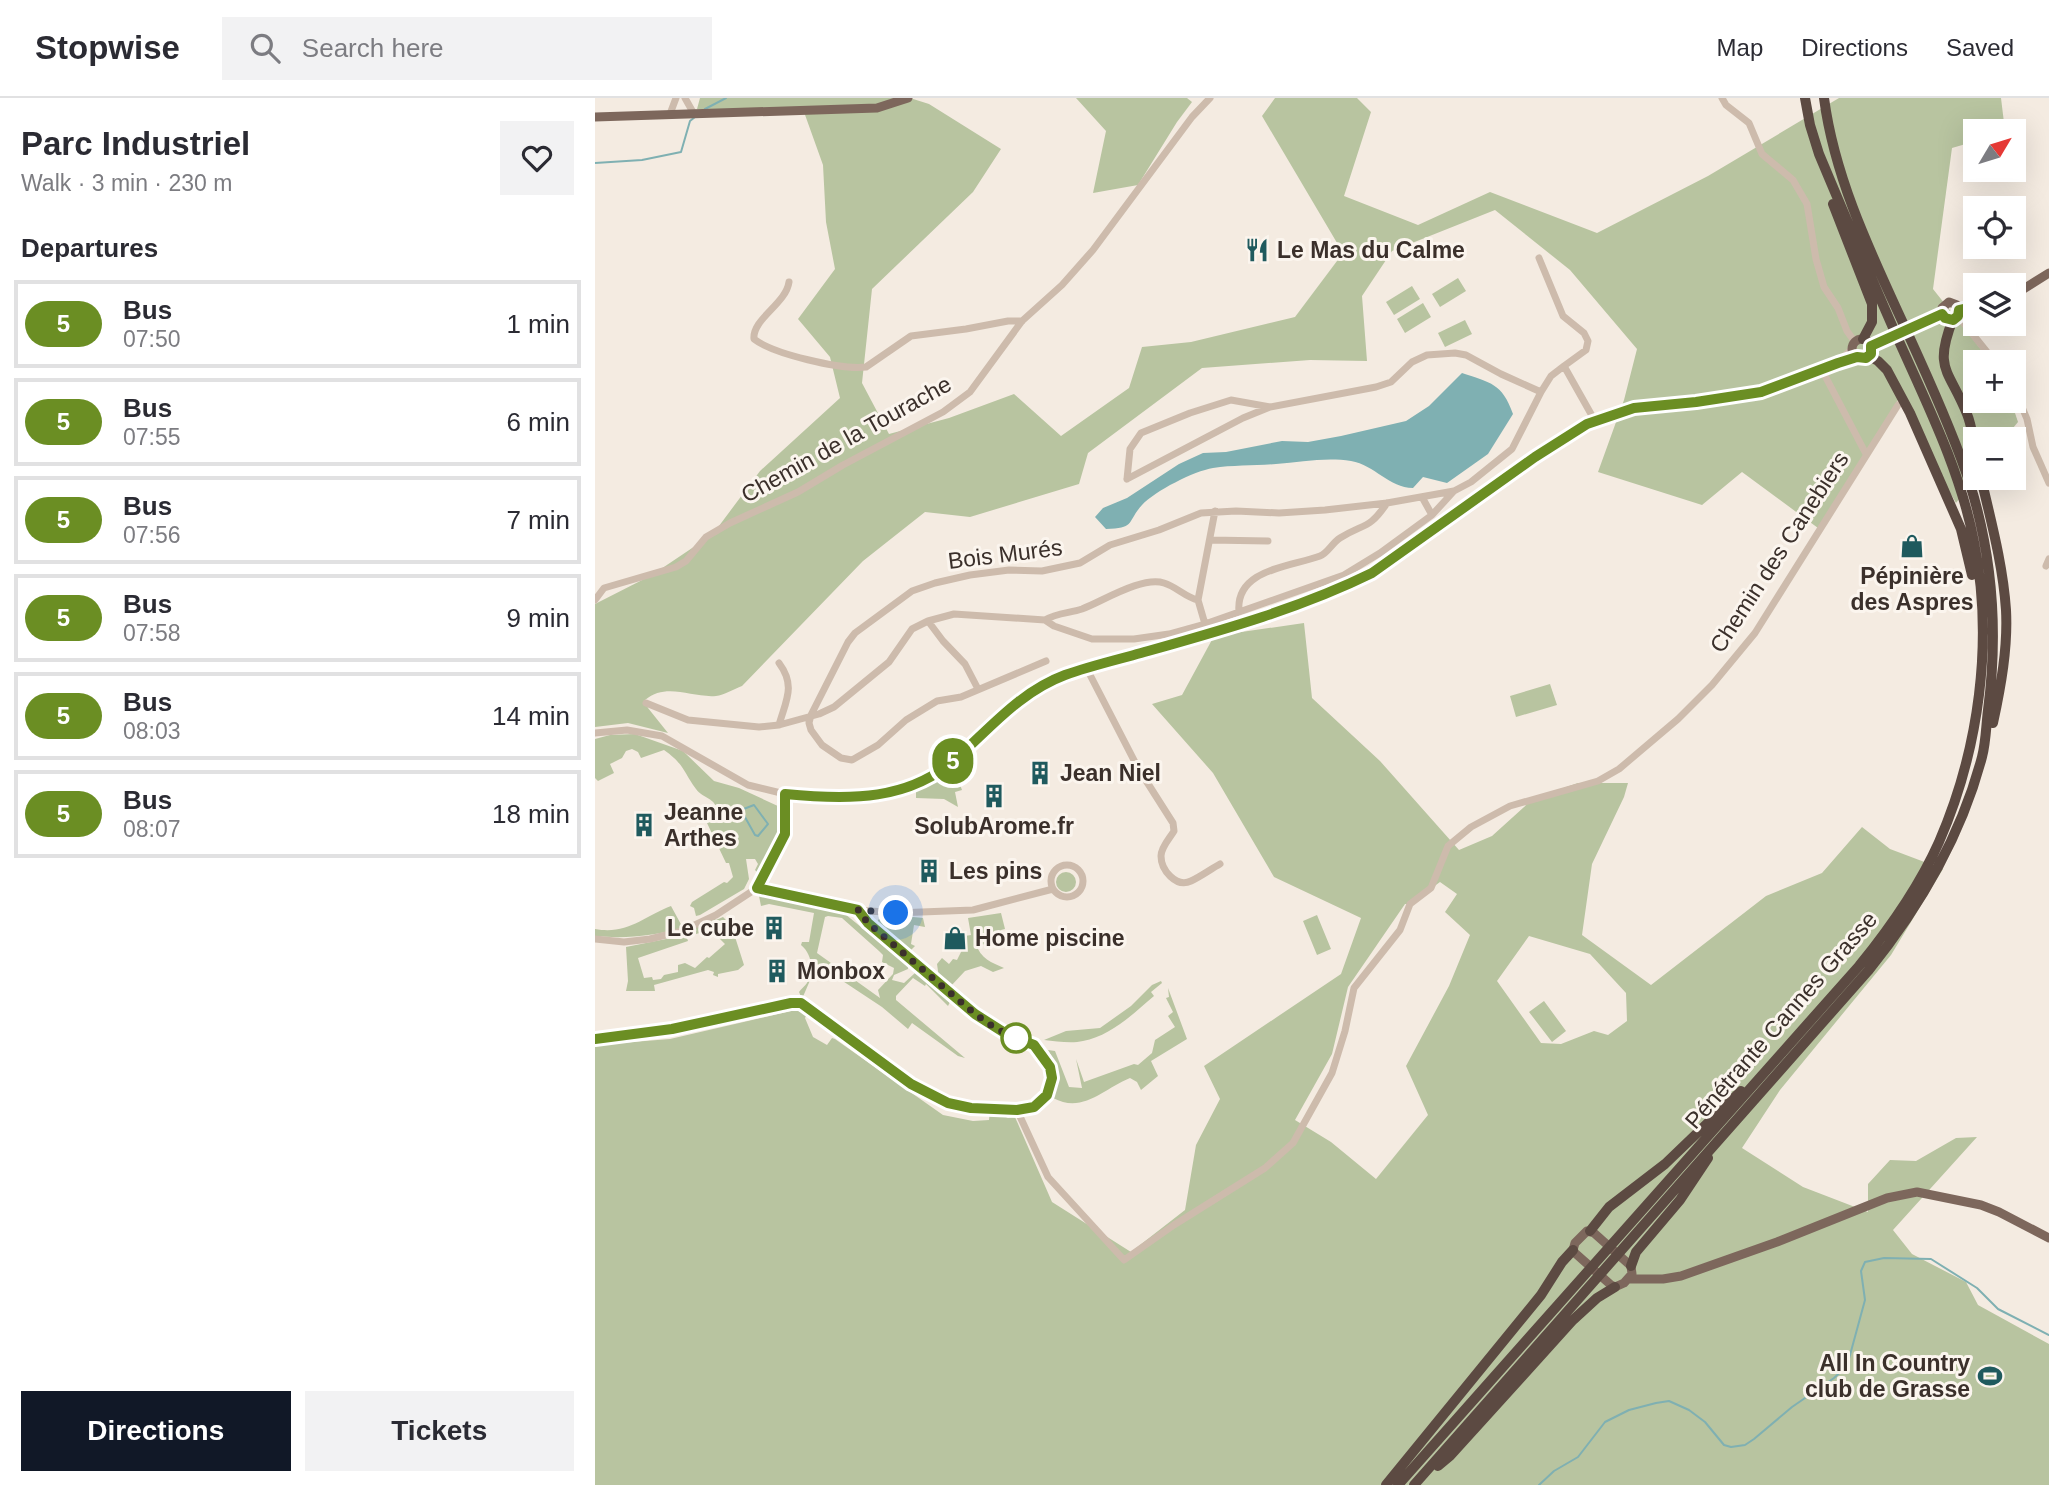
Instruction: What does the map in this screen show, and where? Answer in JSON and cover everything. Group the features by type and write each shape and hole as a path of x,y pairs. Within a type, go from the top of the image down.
{"highway":[{"name":"Pénétrante Cannes Grasse","path":"1398,1485 1890,928 1938,844 1955,799 1977,709 1982,656 1982,623 1974,541 1959,489 1923,394 1819,154 1805,98"},
{"name":"Pénétrante Cannes Grasse","path":"1415,1484 1727,1128 1860,981 1897,935 1948,849 1967,803 1982,755 1991,685 1994,625 1990,576 1983,537 1970,486 1951,433 1847,190 1832,143 1825,98"},
{"path":"1819,154 1821,175 1872,304 1872,322 1864,347 1894,381 1961,529 1982,623"},
{"path":"1957,315 1944,344 1943,361 1968,415 1971,427"},
{"path":"1982,755 1991,731 1999,693 2006,611 1994,530 1984,490"},
{"path":"1594,1234 1609,1207 1659,1169 1738,1093 1760,1077"},
{"path":"1628,1264 1680,1200 1727,1128"},
{"path":"1386,1485 1541,1295 1562,1262 1576,1254"},
{"path":"1415,1484 1450,1456 1573,1320 1611,1284"}],"main road":[{"path":"595,117 877,108 908,98"},
{"path":"2026,287 2049,273"},
{"path":"1957,315 1957,305 1949,302 1942,308 1945,318 1957,315 1963,312"},
{"path":"1864,347 1942,314"},
{"path":"1628,1279 1632,1274 1628,1264 1594,1234 1584,1233 1575,1243 1576,1254 1611,1284 1628,1279 1663,1279 1681,1276 1777,1242 1887,1198 1917,1192 1981,1205 2049,1238"}],"street":[{"path":"670,114 676,98"},
{"path":"685,98 694,114"},
{"name":"Chemin de la Tourache","path":"595,600 604,588 676,567 686,561 706,537 798,492 958,402 982,377 1022,321 1078,269 1192,117 1210,98"},
{"path":"595,733 627,730 662,736 748,785 785,794 860,798 911,787 934,776 958,758 1031,691 1066,675 1248,622 1372,573 1571,432 1595,421 1634,408 1761,392 1838,363 1864,347 1847,331 1838,308 1824,287 1807,204 1793,180 1762,154 1749,123 1726,105 1723,98"},
{"name":"Bois Murés","path":"811,715 855,633 912,591 970,575 1009,570 1042,571 1080,563 1110,545 1159,530 1201,513 1279,513 1387,503 1454,491 1471,482 1512,449 1551,376 1585,349 1588,341 1584,333 1563,316 1539,258"},
{"path":"789,282 788,292 759,324 753,333 754,339 775,351 828,363 866,367 911,336 1022,321"},
{"path":"1957,315 1985,350"},
{"path":"1271,407 1231,400 1141,433 1130,449 1127,479 1243,418 1271,407 1391,382 1412,362 1427,355 1466,355 1541,392"},
{"path":"1564,366 1595,421"},
{"name":"Chemin des Canebiers","path":"1822,370 1866,454"},
{"name":"Chemin des Canebiers","path":"1017,1110 1048,1177 1124,1261 1174,1225 1265,1168 1293,1143 1332,1073 1354,988 1400,930 1410,904 1431,888 1448,846 1471,827 1510,806 1598,781 1619,769 1678,719 1719,677 1755,634 1898,405"},
{"path":"2024,413 2033,447 2049,483"},
{"name":"Bois Murés","path":"646,703 688,719 759,727 779,725 819,714 834,707 889,662 912,629 928,621 954,614 1045,620 1054,626 1092,639 1134,639 1169,634 1344,575 1380,554 1432,515 1454,491"},
{"path":"1422,497 1432,515"},
{"path":"1239,612 1238,603 1251,579 1324,554 1342,537 1372,523 1387,503"},
{"path":"1205,624 1198,600 1215,511"},
{"path":"1210,540 1268,541"},
{"name":"Bois Murés","path":"1045,620 1151,582 1165,583 1189,598 1198,600"},
{"path":"928,621 965,664 978,689"},
{"path":"811,715 811,730 822,745 841,758 852,760 878,745 906,720 937,701 961,697 1046,661"},
{"path":"779,663 787,673 790,683 779,725"},
{"path":"1087,669 1138,768 1173,823 1174,831 1162,849 1161,858 1170,877 1190,882 1220,864"},
{"path":"595,939 637,940 682,931 716,915 757,888 785,834 785,794"},
{"path":"757,888 858,910 896,913 973,910 1053,890 1065,897 1078,893 1083,880 1080,873 1069,866 1056,870 1051,883 1053,890"},
{"path":"595,1039 672,1029 801,1003 911,1084 948,1103 971,1108 1017,1110 1034,1107 1047,1095 1052,1078 1045,1058 1034,1045 1008,1035 975,1014 868,923 858,910"}],"green space":[{"path":"700,98 910,98 929,104 1001,149 973,192 872,289 862,383 889,434 949,418 1014,394 1061,436 1129,388 1142,347 1191,342 1295,317 1343,253 1262,116 1275,98 1357,98 1371,112 1344,196 1418,225 1490,192 1597,233 1708,176 1839,98 2001,98 2004,119 1963,119 1963,145 1952,148 1933,289 1963,327 1963,336 1970,336 1981,350 1963,350 1963,413 2015,413 2018,422 2014,427 1963,427 1963,490 1966,490 1956,503 1898,400 1818,528 1742,472 1702,505 1598,472 1624,400 1637,349 1570,270 1495,210 1392,251 1362,296 1367,361 1310,360 1202,368 1088,453 1079,484 970,517 925,512 863,561 742,686 716,696 671,691 653,695 645,700 648,708 668,733 628,723 595,727 595,604 652,575 713,534 760,471 840,398 830,357 798,319 835,269 826,222 823,165 804,112 697,109"},
{"path":"1076,98 1187,98 1192,102 1138,185 1093,193 1106,131"},
{"path":"1458,278 1466,291 1440,307 1432,294"},
{"path":"1412,286 1420,299 1394,315 1386,302"},
{"path":"1423,303 1431,317 1405,333 1397,319"},
{"path":"1465,320 1472,334 1445,347 1438,333"},
{"path":"1304,623 1312,698 1380,761 1459,850 1492,836 1534,798 1578,783 1628,783 1592,864 1582,935 1651,985 1766,896 1822,873 1862,827 1890,849 1943,869 1891,955 1780,1090 1742,1148 1803,1187 1868,1212 1868,1184 1890,1160 1916,1161 1956,1138 1977,1137 1893,1230 1912,1254 1966,1282 1978,1305 2049,1344 2049,1485 595,1485 595,1045 670,1039 795,1010 807,1014 805,1018 813,1037 827,1045 832,1038 835,1039 943,1115 973,1121 989,1120 990,1110 1004,1109 1002,1115 1015,1117 1052,1202 1131,1252 1185,1210 1196,1145 1220,1099 1204,1066 1341,974 1361,918 1274,877 1213,773 1152,704 1182,695 1214,636","holes":["1440,882 1457,894 1445,912 1470,935 1449,986 1406,1066 1428,1115 1376,1179 1331,1142 1295,1120 1332,1054 1348,987 1405,904 1410,904","1529,936 1590,954 1626,993 1627,1021 1608,1035 1594,1031 1561,1044 1541,1043 1497,981"]},
{"path":"1550,684 1557,705 1516,717 1510,696"},
{"path":"635,734 683,751 714,781 739,788 780,807 778,834 758,873 755,870 758,864 755,859 746,859 749,879 744,889 700,915 696,916 694,908 690,906 692,902 733,877 729,863 726,863 707,823 718,813 715,804 699,792 679,764 664,750 641,758 638,752 632,749 626,751 622,758 610,764 614,773 598,781 595,778 595,739 610,735"},
{"path":"956,767 962,771 959,782 962,790 955,792 958,807 944,799 916,798 916,791 938,781"},
{"path":"1066,872 1073,875 1076,882 1073,889 1066,892 1059,889 1056,882 1059,875"},
{"path":"759,896 840,910 908,965 908,969 894,975 892,980 904,983 915,973 950,1002 948,1006 926,984 925,986 913,978 896,996 896,1000 965,1058 958,1056 912,1023 908,1029 882,1007 817,964 802,999 799,992 807,983 811,968 808,953 801,945 802,942 809,942 814,913 769,904 761,906","holes":["825,917 842,918 883,955 882,962 894,968 893,974 878,990 880,998 817,953"]},
{"path":"671,906 683,928 639,936 595,936 595,929 626,927"},
{"path":"1001,913 1005,929 1001,930 1004,940 999,945 976,944 983,956 1004,968 993,972 981,966 965,971 950,987 939,978 937,964 942,958 949,964 953,959 957,960 966,942 962,939 971,935 968,918"},
{"path":"884,914 923,918 925,927 914,925 911,944 915,946 908,953 877,928 878,920"},
{"path":"1317,915 1331,949 1317,955 1303,921"},
{"path":"723,917 726,920 729,918 744,965 738,970 718,974 718,977 708,970 654,985 655,991 626,991 626,947 686,935 688,941 638,958 644,978 661,979 664,975 678,972 678,965 685,963 695,968 725,944 714,933 709,935 706,931 696,934 695,928 713,918 716,920"},
{"path":"1161,981 1151,992 1154,996 1103,1034 1078,1042 1044,1040 1066,1031 1100,1028 1131,1006 1152,985"},
{"path":"1168,988 1187,1039 1151,1061 1158,1076 1141,1090 1137,1082 1130,1078 1083,1102 1064,1102 1053,1098 1058,1073 1048,1050 1055,1051 1069,1087 1082,1088 1076,1059 1084,1082 1134,1064 1138,1065 1152,1053 1155,1040 1175,1027 1168,1016 1173,1012 1166,998 1169,997"},
{"path":"1544,1001 1566,1031 1552,1042 1529,1012"}],"water":[{"path":"1462,373 1481,379 1500,390 1513,414 1488,454 1447,483 1423,477 1413,488 1404,487 1360,463 1342,460 1221,467 1196,473 1165,488 1142,505 1126,526 1106,529 1095,517 1103,508 1127,498 1179,464 1203,453 1226,452 1282,441 1308,442 1406,421 1429,406"}],"waterway":[{"path":"705,109 726,98"},
{"path":"595,163 642,160 681,152 690,121 695,117"},
{"path":"754,805 768,824 758,836 741,810 754,805"},
{"path":"1539,1485 1554,1471 1578,1457 1605,1422 1629,1410 1656,1403 1669,1401 1689,1410 1705,1422 1724,1445 1745,1445 1754,1439 1847,1366 1865,1300 1861,1271 1865,1262 1884,1258 1931,1259 1977,1288 1998,1309 2049,1335"}],"bus line":[{"name":"5","path":"595,1039 672,1029 801,1003 911,1084 948,1103 971,1108 1017,1110 1034,1107 1047,1095 1052,1078 1050,1067 1034,1045 1008,1035 975,1014 868,923 858,910 757,888 785,834 785,794 860,798 911,787 934,776 958,758 1016,702 1051,681 1248,622 1372,573 1571,432 1587,424 1634,408 1761,392 1838,363 1857,357 1866,358 1871,354 1871,346 1942,314 1948,320 1953,320 1958,316 1959,310 1963,309"}],"place":[{"name":"Le Mas du Calme","path":"1257,250"},
{"name":"Pépinière des Aspres","path":"1912,546"},
{"name":"Jean Niel","path":"1040,773"},
{"name":"SolubArome.fr","path":"994,796"},
{"name":"Jeanne Arthes","path":"644,825"},
{"name":"Les pins","path":"929,871"},
{"name":"Le cube","path":"774,928"},
{"name":"Home piscine","path":"955,938"},
{"name":"Monbox","path":"777,971"},
{"name":"All In Country club de Grasse","path":"1990,1376"}],"route":[{"path":"896,913 858,910 868,923 975,1014 1016,1038"}]}
